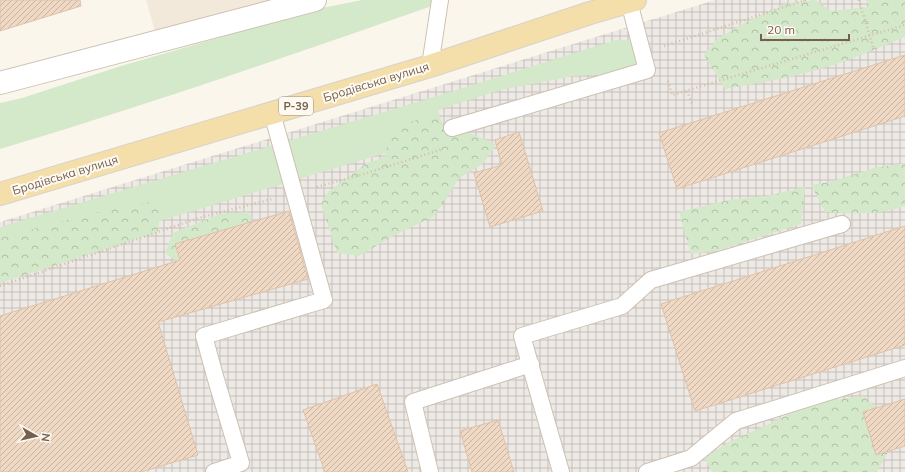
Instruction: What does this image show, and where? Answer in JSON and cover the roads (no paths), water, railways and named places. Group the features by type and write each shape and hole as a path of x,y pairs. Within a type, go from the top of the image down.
{"main road":[{"name":"Бродівська вулиця","path":"0,194 430,66 590,13 632,1"}],"street":[{"path":"0,83 315,0"}],"lane":[{"path":"430,66 440,0"},
{"path":"452,128 647,70 632,1"},
{"path":"214,472 241,463 204,336 324,300 272,113"},
{"path":"561,472 522,336 622,306 651,280 842,224"},
{"path":"430,472 413,402 531,364"},
{"path":"647,472 691,458 736,421 905,368"}]}
